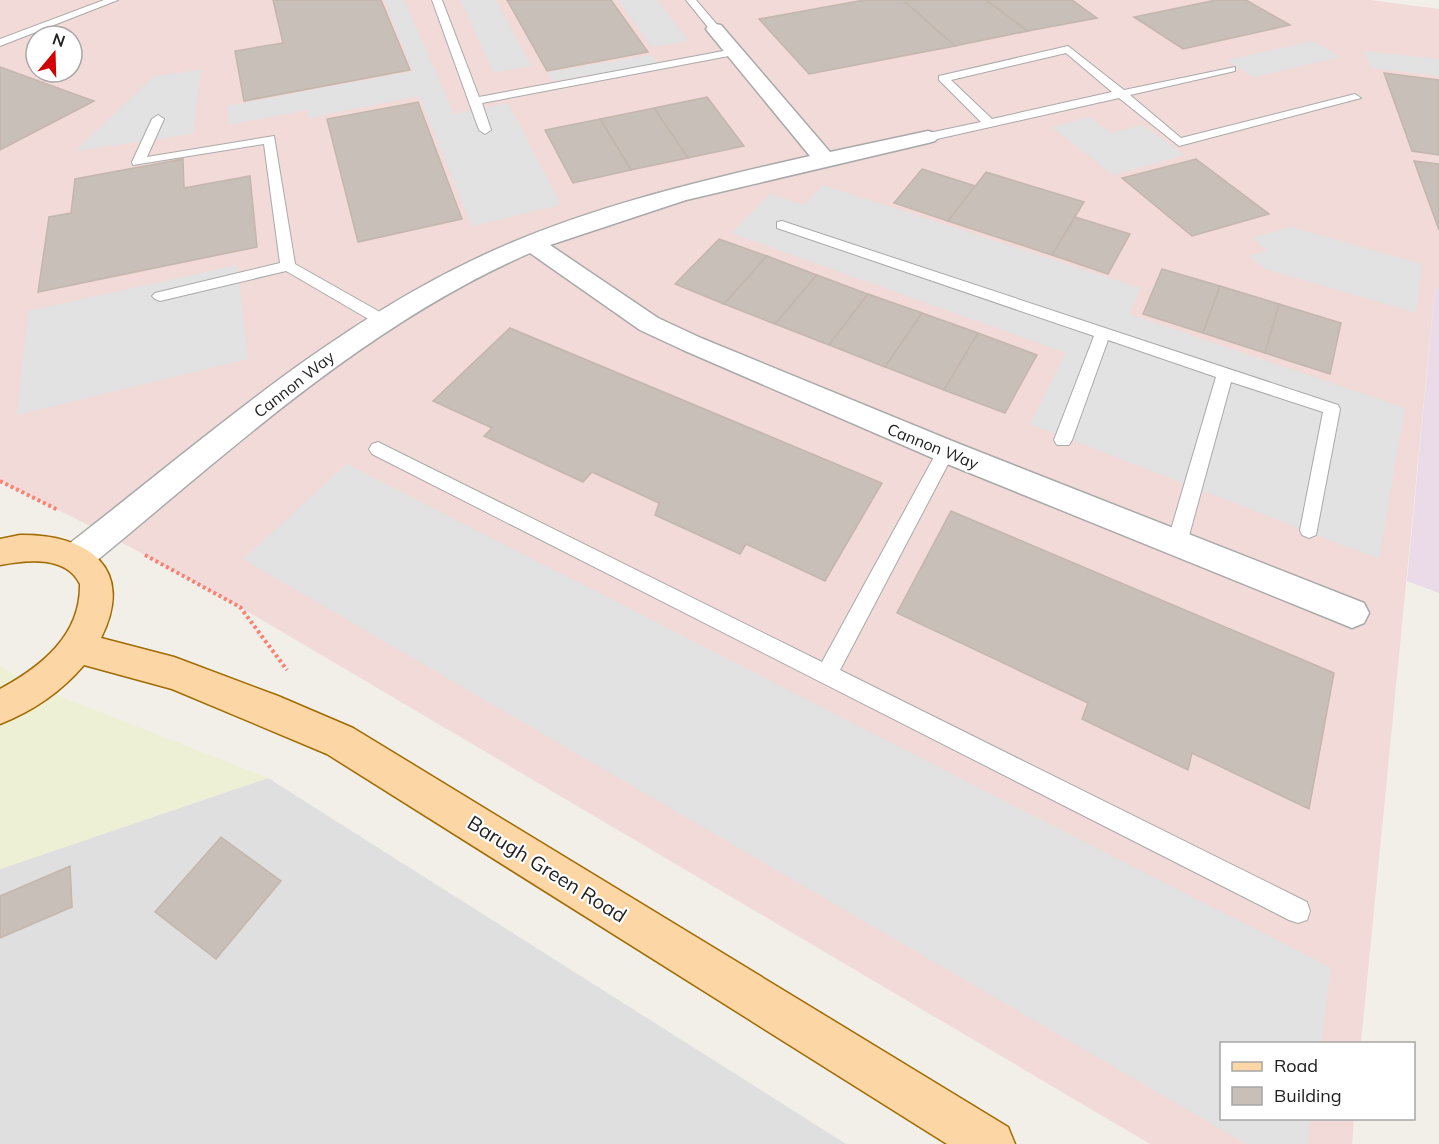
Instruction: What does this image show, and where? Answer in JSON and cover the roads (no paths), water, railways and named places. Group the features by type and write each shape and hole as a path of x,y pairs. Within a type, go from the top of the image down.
{"main road":[{"path":"0,552 41,547 67,551 86,564 96,582 98,601 91,624 77,648 51,676 17,700 0,707"},
{"name":"Barugh Green Road","path":"77,648 174,673 266,708 340,741 991,1144"}],"street":[{"path":"715,29 825,160"},
{"name":"Cannon Way","path":"77,557 290,386 382,320 488,263 532,243 662,200 928,137"},
{"name":"Cannon Way","path":"532,243 649,324 945,451 1352,613"}],"lane":[{"path":"0,43 113,0"},
{"path":"436,0 485,130"},
{"path":"691,0 715,29"},
{"path":"989,123 943,78 1068,50 1179,142 1355,98"},
{"path":"475,101 734,52"},
{"path":"928,137 1231,69"},
{"path":"158,119 138,162 270,139 288,266"},
{"path":"782,225 1332,409 1309,530"},
{"path":"160,296 288,266 382,320"},
{"path":"1063,440 1103,333"},
{"path":"1177,543 1225,374"},
{"path":"378,449 1298,911"},
{"path":"826,675 945,451"}]}
